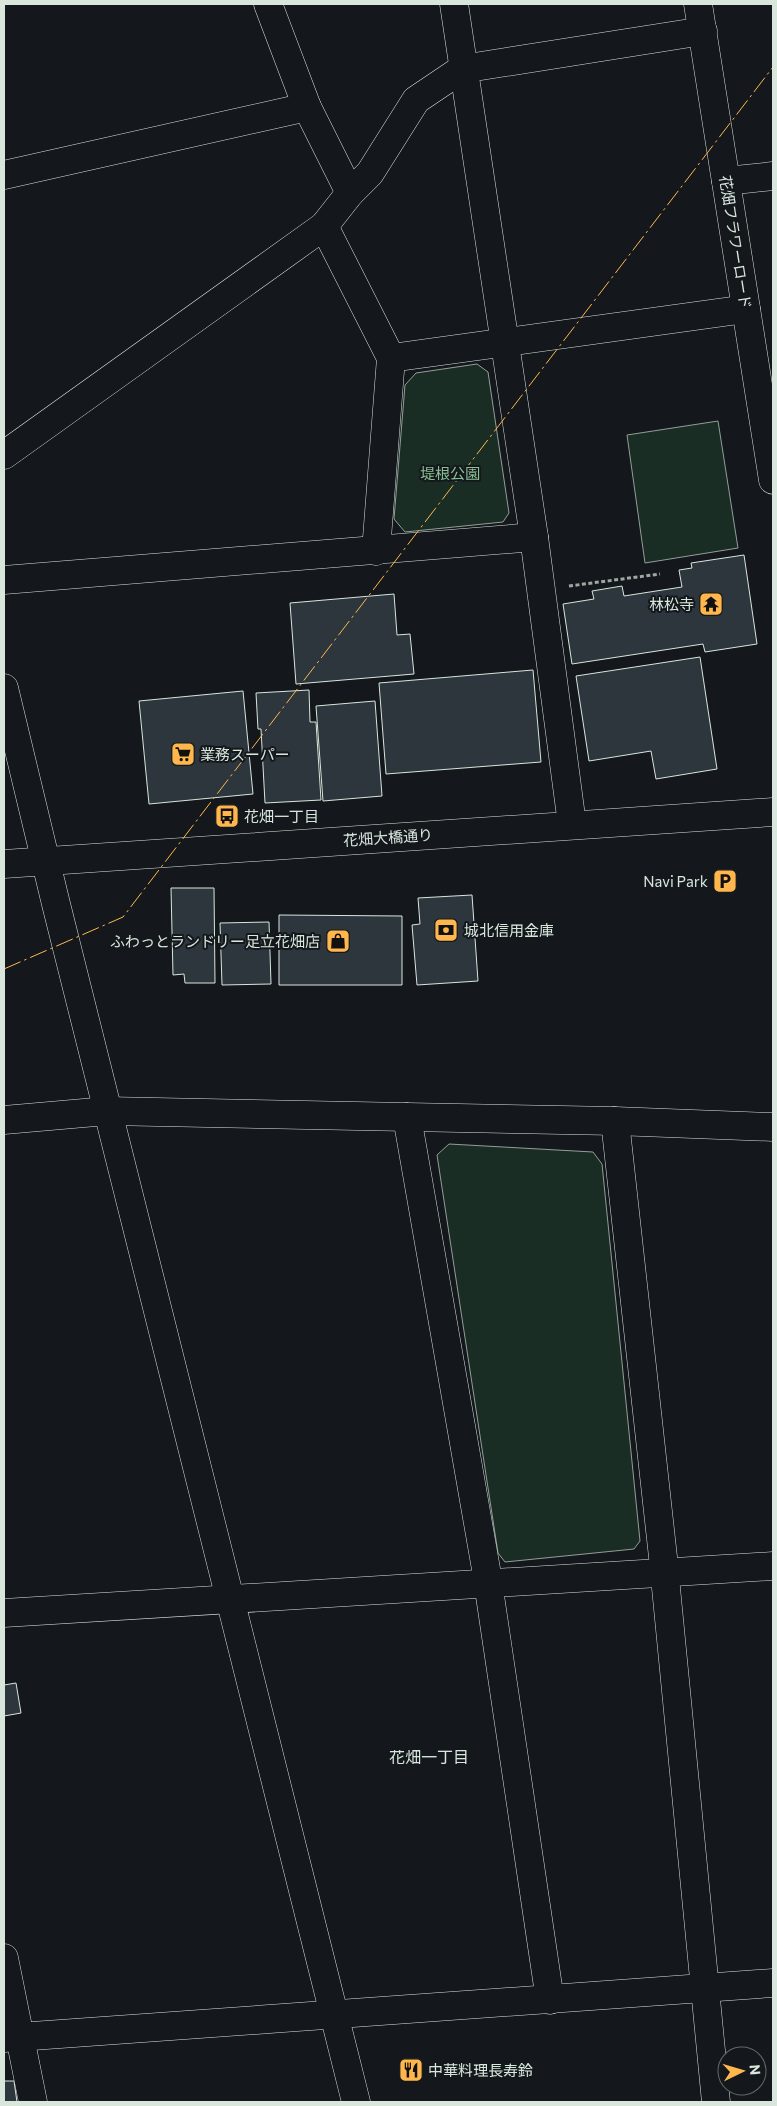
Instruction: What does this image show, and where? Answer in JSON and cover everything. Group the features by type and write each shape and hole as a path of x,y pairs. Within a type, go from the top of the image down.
{"street":[{"path":"268,4 307,108 350,192"},
{"path":"454,4 462,69 534,537 572,824"},
{"name":"花畑フラワーロード","path":"698,4 773,480"},
{"path":"4,455 324,226 350,192 370,173 416,100 462,69 703,31"},
{"path":"4,175 307,108"},
{"path":"726,181 773,176"},
{"path":"324,226 391,358 376,551"},
{"path":"391,358 746,309"},
{"path":"4,580 534,537"},
{"path":"4,688 107,1111 356,2102"},
{"name":"花畑大橋通り","path":"4,864 572,824 773,812"},
{"path":"4,1120 107,1111 615,1121 773,1127"},
{"path":"407,1117 488,1584 550,2000"},
{"path":"615,1121 664,1572 716,2102"},
{"path":"4,1614 773,1566"},
{"path":"4,1958 12,2037 33,2102"},
{"path":"12,2037 773,1983"}],"path":[{"path":"541,590 660,574"}],"green space":[{"name":"堤根公園","path":"477,364 488,372 509,513 503,522 405,532 394,519 405,385 416,373"},
{"path":"718,421 738,548 645,563 627,435"},
{"path":"449,1144 593,1152 602,1164 640,1541 634,1549 505,1562 498,1553 437,1155"}],"building":[{"path":"744,555 757,644 705,652 703,644 572,664 563,604 594,599 592,591 622,586 624,596 682,587 679,570 692,568 691,563"},
{"path":"394,594 397,635 410,634 414,674 296,684 290,603"},
{"path":"700,657 717,769 656,779 651,751 589,761 576,676"},
{"path":"533,670 541,762 386,774 379,683"},
{"path":"309,690 310,722 316,722 321,800 265,803 261,729 258,729 256,693"},
{"path":"243,691 253,794 149,804 139,701"},
{"path":"375,701 382,796 323,801 316,706"},
{"path":"171,888 214,888 215,983 185,983 184,974 173,975"},
{"path":"472,895 478,981 417,985 412,925 420,924 418,898"},
{"path":"279,915 402,916 402,985 279,985"},
{"path":"269,922 271,984 222,985 220,923"},
{"path":"16,1683 21,1713 4,1716 4,1685"},
{"path":"4,2081 14,2081 17,2102 4,2102"}],"power":[{"path":"4,969 123,917 773,67"}],"place":[{"name":"林松寺","path":"711,604"},
{"name":"業務スーパー","path":"183,754"},
{"name":"花畑一丁目","path":"227,816"},
{"name":"Navi Park","path":"725,881"},
{"name":"城北信用金庫","path":"446,930"},
{"name":"ふわっとランドリー足立花畑店","path":"338,941"},
{"name":"中華料理長寿鈴","path":"411,2070"}],"district":[{"name":"花畑一丁目","path":"429,1756"}]}
